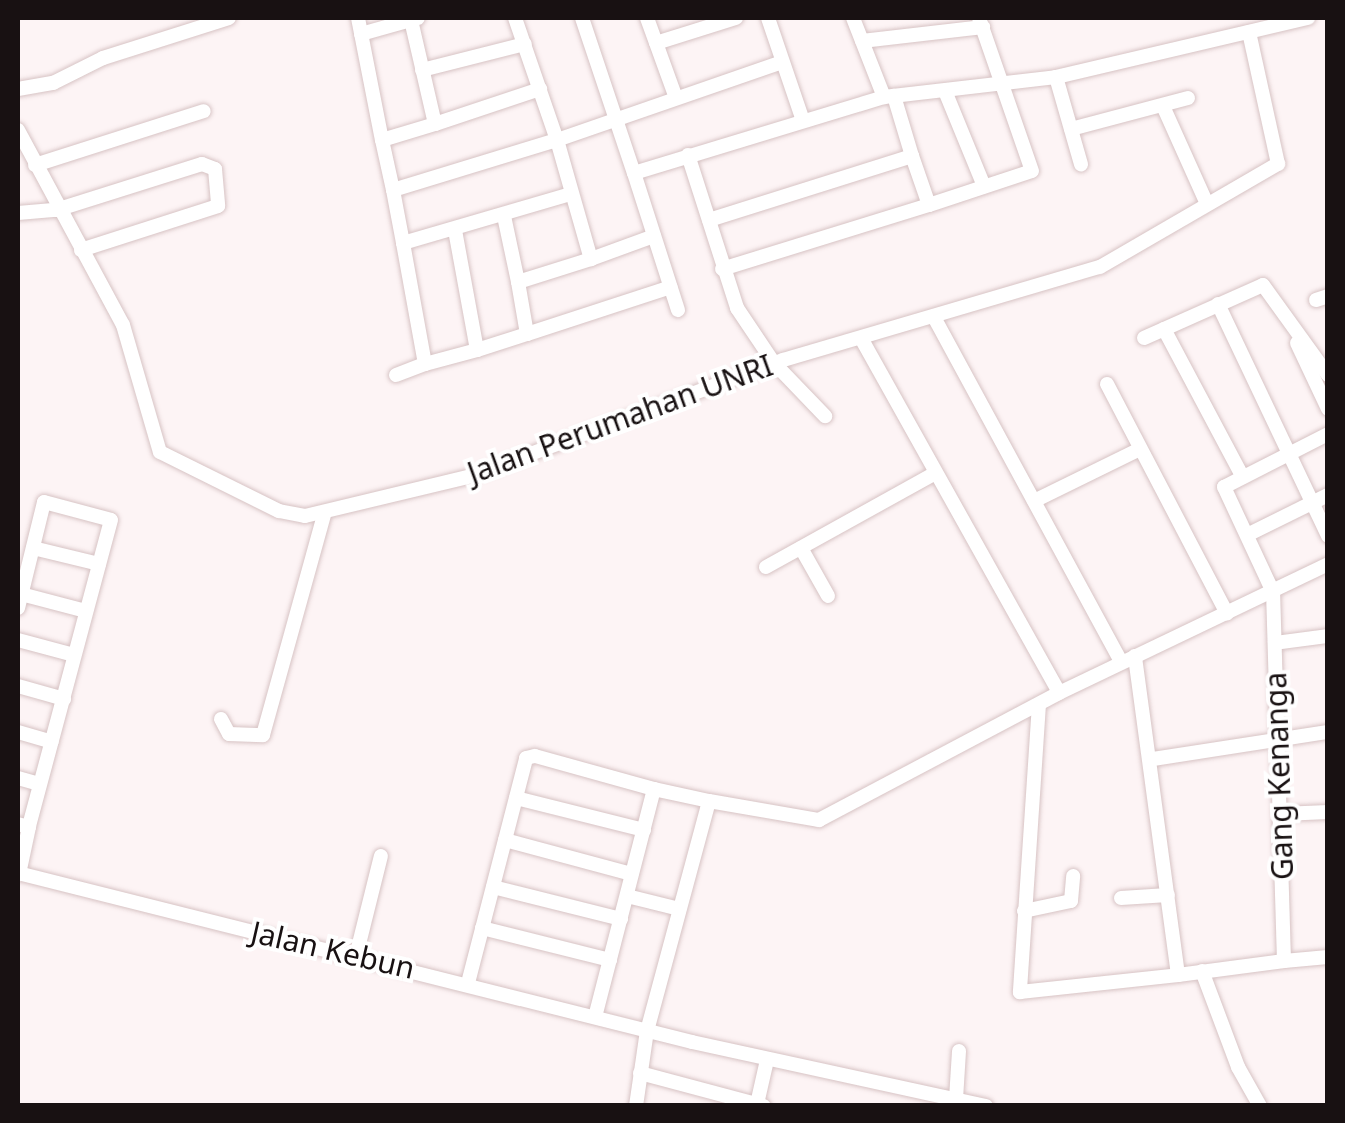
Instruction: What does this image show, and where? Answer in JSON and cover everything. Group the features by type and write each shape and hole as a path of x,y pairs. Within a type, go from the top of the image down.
{"street":[{"path":"18,90 52,83 103,58 229,18"},
{"path":"358,18 425,364"},
{"path":"515,18 558,140 591,260"},
{"path":"582,18 678,310"},
{"path":"647,18 676,98"},
{"path":"656,43 736,18"},
{"path":"768,18 802,118"},
{"path":"854,18 889,97 929,205"},
{"path":"634,173 802,118 889,97 1056,77 1308,18"},
{"path":"361,34 416,19 434,124"},
{"path":"722,269 1032,170 981,22 926,25 862,40"},
{"name":"Jalan Perumahan UNRI","path":"18,130 56,210 130,342 160,452 287,514 324,512 495,468 774,363 935,319 1094,269 1278,164 1250,32"},
{"path":"422,70 525,44"},
{"path":"393,190 558,140 782,62"},
{"path":"1056,77 1081,164"},
{"path":"382,140 540,89"},
{"path":"945,91 984,186"},
{"path":"1072,129 1188,98"},
{"path":"1163,106 1207,204"},
{"path":"35,165 204,111"},
{"path":"688,155 737,308 774,363 825,416"},
{"path":"709,220 912,156"},
{"path":"18,213 56,210 202,164 214,169 218,206 81,250"},
{"path":"403,243 571,194"},
{"path":"504,216 527,334"},
{"path":"455,230 478,350"},
{"path":"518,282 654,236"},
{"path":"1144,338 1263,285 1328,375"},
{"path":"396,375 671,287"},
{"path":"1218,304 1328,536"},
{"path":"1285,315 1328,409"},
{"path":"935,319 1034,501 1128,659 1153,759 1178,974"},
{"path":"1164,329 1241,474"},
{"path":"862,338 934,474 1059,693"},
{"path":"1107,384 1227,614"},
{"path":"1273,592 1224,486 1241,474 1328,434"},
{"path":"1034,501 1140,450"},
{"path":"766,567 934,474"},
{"path":"1247,535 1328,495"},
{"path":"18,874 23,826 52,742 111,520 47,501 19,601 86,611"},
{"path":"221,719 228,734 256,740 262,735 324,512"},
{"path":"33,548 99,564"},
{"path":"801,548 828,596"},
{"path":"468,983 516,798 531,755 654,789 819,820 1059,693 1328,564"},
{"name":"Gang Kenanga","path":"1273,592 1284,960"},
{"path":"1274,643 1328,636"},
{"path":"18,640 74,655"},
{"path":"18,686 64,699"},
{"path":"1039,704 1018,986 1024,995 1328,956"},
{"path":"18,732 52,742"},
{"path":"1153,759 1328,732"},
{"path":"18,778 39,784"},
{"path":"596,1014 654,789"},
{"path":"516,798 644,830"},
{"path":"636,1106 647,1030 709,801"},
{"path":"1282,814 1328,812"},
{"path":"505,840 632,874"},
{"path":"356,956 382,856"},
{"name":"Jalan Kebun","path":"18,874 596,1014 767,1060 986,1106"},
{"path":"1024,911 1071,901 1073,876"},
{"path":"493,887 621,919"},
{"path":"1121,898 1168,895"},
{"path":"626,896 679,909"},
{"path":"482,928 610,960"},
{"path":"1202,971 1238,1068 1260,1106"},
{"path":"953,1100 959,1051"},
{"path":"640,1073 761,1105 767,1060"},
{"path":"887,1086 897,1106"}]}
